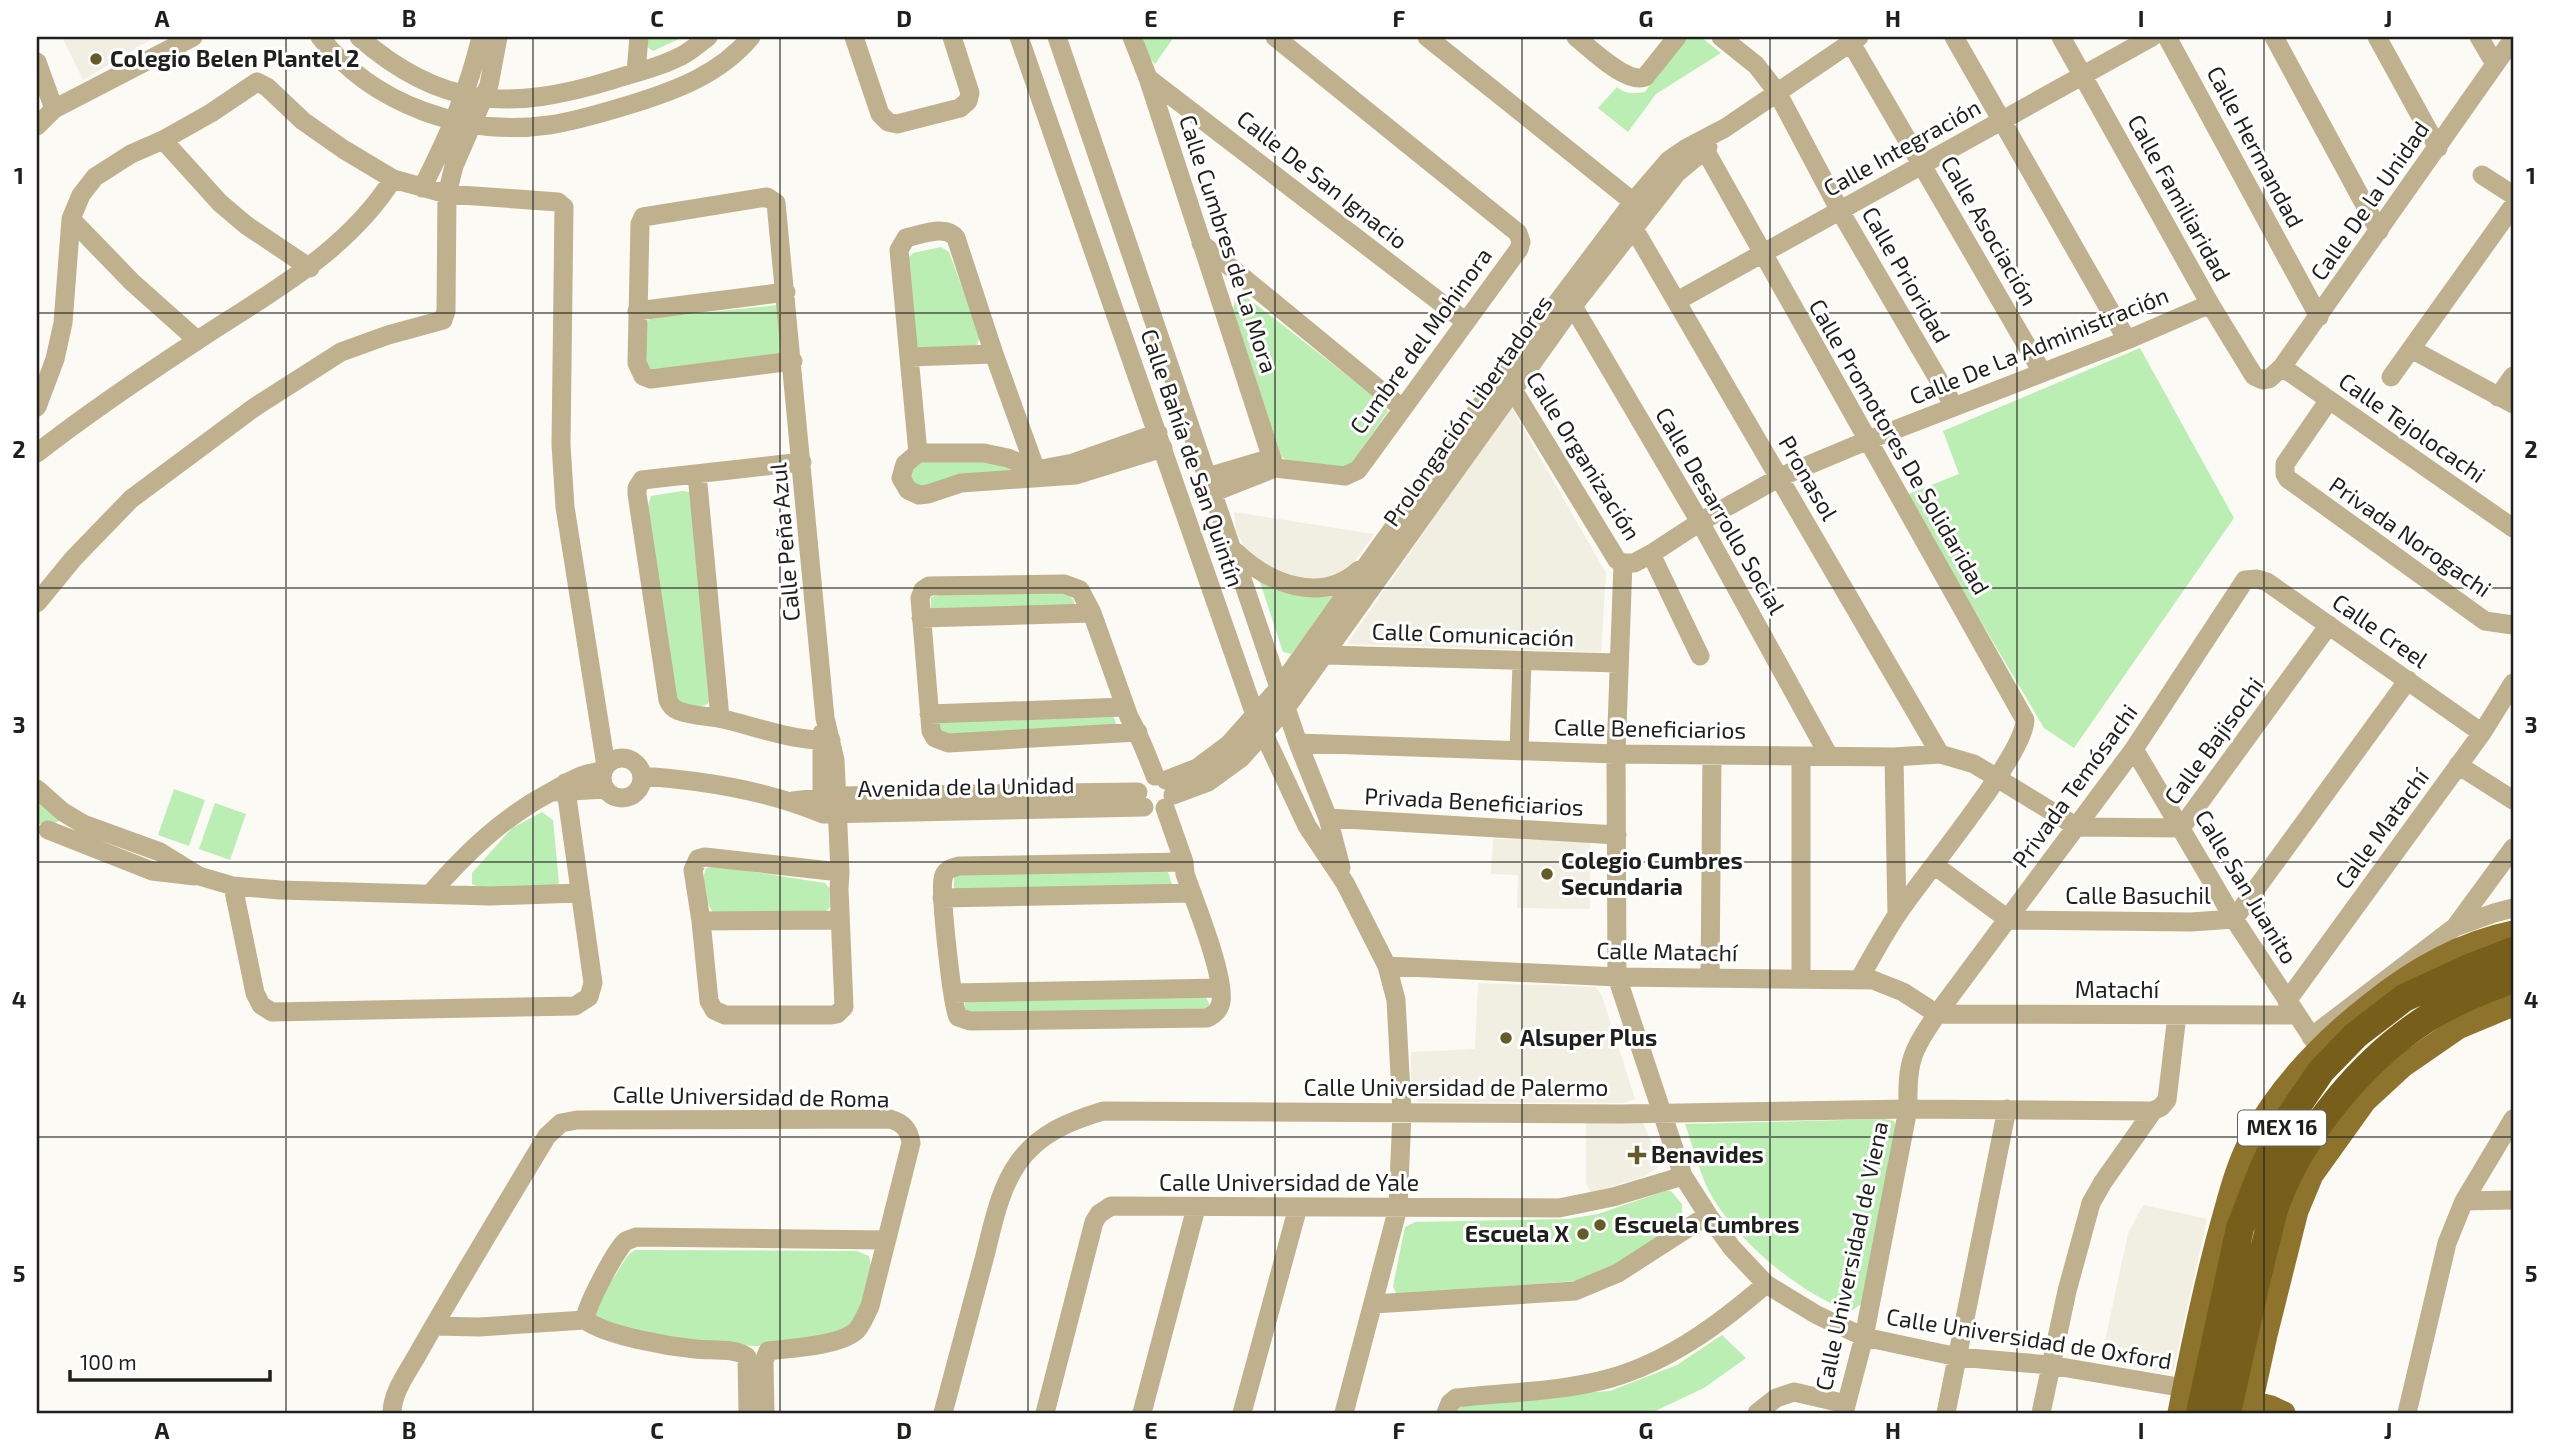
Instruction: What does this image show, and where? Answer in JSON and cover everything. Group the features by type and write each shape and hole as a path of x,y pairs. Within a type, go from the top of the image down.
{"highway":[{"name":"MEX 16","path":"2200,1413 2240,1228 2263,1169 2290,1116 2321,1071 2338,1053 2356,1035 2404,998 2513,951"},
{"name":"MEX 16","path":"2243,1410 2255,1287 2277,1202 2301,1154 2334,1105 2371,1063 2427,1019 2483,990 2513,979"}],"main road":[{"path":"2179,1413 2210,1265 2233,1182 2250,1142 2315,1042 2390,987 2444,955 2493,936 2513,932"},
{"path":"2243,1410 2266,1335 2297,1211 2312,1175 2365,1101 2403,1066 2458,1028 2513,1005"},
{"path":"2200,1317 2216,1329 2235,1336 2266,1335"},
{"path":"2184,1388 2243,1410 2271,1407 2284,1413"}],"street":[{"path":"37,127 54,109 193,37"},
{"path":"320,37 344,63 415,109 463,124 551,125 669,92 711,73 751,37"},
{"path":"359,37 403,70 426,82 475,97 533,99 579,90 680,58 708,37"},
{"path":"475,97 481,37"},
{"path":"422,188 463,124 498,37"},
{"path":"636,72 639,37"},
{"path":"854,37 880,114 888,122 897,124 960,108 968,101 970,93 952,37"},
{"name":"Calle Bahía de San Quintín","path":"1019,37 1255,715 1307,826 1345,883 1387,966 1397,1012 1402,1112 1398,1208 1344,1413"},
{"name":"Calle Bahía de San Quintín","path":"1057,37 1298,743 1328,818 1345,883"},
{"name":"Calle Cumbres de La Mora","path":"1132,37 1148,78 1274,463"},
{"name":"Cumbre del Mohinora","path":"1210,485 1274,463 1351,475 1358,470 1519,249 1521,242 1518,233 1275,37"},
{"path":"1427,37 1637,214"},
{"path":"1576,37 1622,73 1637,79 1645,77 1677,37"},
{"name":"Calle Prioridad","path":"1721,37 1756,65 1777,92 1840,211 1954,406"},
{"path":"1954,37 2127,340"},
{"name":"Calle Familiaridad","path":"2062,37 2210,304 2252,373 2259,379"},
{"name":"Calle Integración","path":"1677,301 2151,37"},
{"name":"Calle Hermandad","path":"2167,37 2319,317"},
{"path":"2274,37 2379,231"},
{"path":"2377,37 2438,148"},
{"path":"2479,37 2495,64"},
{"name":"Calle De la Unidad","path":"2259,379 2269,379 2282,367 2513,39"},
{"name":"Prolongación Libertadores","path":"1255,715 1380,561 1508,381 1637,214 1670,160 1703,146 1725,128 1855,40"},
{"name":"Calle Asociación","path":"1855,40 1922,164 2042,372"},
{"path":"37,62 54,109"},
{"path":"37,407 55,359 63,323 71,219 81,195 95,177 131,153 163,140 211,113 260,75 267,87 303,121 393,179 447,194 558,202 564,207 561,445 565,507 605,775 616,797 629,797 639,789 643,776 638,765 628,758 615,759 605,775"},
{"name":"Calle De San Ignacio","path":"1148,78 1466,322"},
{"path":"37,603 73,559 131,499 255,407 341,352 388,335 443,320 446,311 447,194 463,124"},
{"path":"163,140 220,203 246,225 310,268"},
{"name":"Calle Promotores De Solidaridad","path":"1703,146 1866,441 2023,714 2024,732 1997,777 1897,915 1858,980"},
{"path":"2482,175 2513,195"},
{"path":"37,453 197,340 310,268 361,221 393,179"},
{"name":"Calle Peña Azul","path":"701,921 711,1006 720,1014 831,1015 841,1011 845,1000 829,805 825,718 793,361 777,205 774,199 767,197 643,217 640,224 637,368 643,376 651,379 793,361"},
{"path":"2391,377 2513,206"},
{"name":"Pronasol","path":"1637,214 1677,301 1940,754"},
{"path":"71,219 132,282 197,340"},
{"path":"918,453 900,245 906,238 944,231 953,233 956,238 1037,474"},
{"path":"1201,243 1402,408"},
{"path":"637,311 786,292"},
{"name":"Calle Desarrollo Social","path":"1569,299 1700,522 1829,756"},
{"name":"Calle De La Administración","path":"1623,563 1634,563 1651,554 1700,522 1780,477 1954,406 2127,340 2210,304"},
{"path":"2411,349 2506,401 2513,376"},
{"path":"909,357 994,354"},
{"name":"Calle Tejolocachi","path":"2282,367 2513,528"},
{"name":"Calle Organización","path":"1508,381 1617,560 1623,563"},
{"name":"Privada Norogachi","path":"2329,400 2285,464 2285,474 2292,484 2485,621 2513,625"},
{"path":"1037,474 1008,458 984,453 918,453 905,464 901,478 908,490 919,495 935,493 950,485 1037,474 1160,441"},
{"path":"802,462 642,480 637,494 669,704 678,711 720,718 777,733 826,740"},
{"path":"697,474 720,718"},
{"path":"1232,549 1252,568 1275,580 1305,588 1330,586 1380,561"},
{"path":"1651,554 1700,656"},
{"name":"Prolongación Libertadores","path":"1263,733 1286,708 1326,655 1380,561"},
{"name":"Calle Universidad de Oxford","path":"1623,563 1616,754 1617,976 1683,1176 1708,1215 1732,1248 1766,1284 1817,1315 1864,1337 1958,1357 2050,1365 2184,1388"},
{"name":"Calle Creel","path":"2245,580 2267,582 2482,733"},
{"name":"Privada Temósachi","path":"1937,1014 2134,749 2245,580"},
{"path":"1130,723 948,743 939,740 932,735 929,714 920,598 923,590 929,586 1069,584 1080,590 1092,613 1184,873 1221,988 1217,1012 1207,1018 965,1021 958,1017 942,898 945,873 959,866 1184,873"},
{"path":"921,618 1092,613"},
{"name":"Calle Bajisochi","path":"2077,827 2181,828 2329,625"},
{"name":"Calle Comunicación","path":"1326,655 1619,663"},
{"path":"1519,751 1522,662"},
{"name":"Calle Basuchil","path":"2009,920 2191,922 2234,919 2408,680"},
{"name":"Calle Matachí","path":"2292,1008 2482,733 2513,683"},
{"path":"929,714 1130,723"},
{"name":"Avenida de la Unidad","path":"1155,794 1197,768 1228,744 1255,715"},
{"name":"Avenida de la Unidad","path":"643,776 739,787 793,801 829,805 1155,794 1208,782 1241,758 1263,733"},
{"name":"Calle Beneficiarios","path":"1298,743 1616,754 1894,757 1940,754 1974,764 1997,777"},
{"name":"Calle San Juanito","path":"2134,749 2234,919 2315,1042"},
{"path":"1710,978 1712,755"},
{"path":"1801,756 1801,978"},
{"path":"1894,757 1897,915"},
{"path":"2458,765 2513,800"},
{"path":"431,893 486,835 528,803 561,789 579,775 605,775"},
{"path":"1997,777 2077,827"},
{"path":"37,789 63,812 83,824 160,852 199,876"},
{"path":"233,886 255,993 261,1005 272,1012 580,1005 589,998 593,983 561,789"},
{"name":"Privada Beneficiarios","path":"1328,818 1616,835"},
{"path":"42,830 83,824"},
{"path":"42,830 152,872 199,876 233,886 280,890 490,896 579,893"},
{"path":"2315,1042 2455,927 2513,848"},
{"path":"836,877 701,857 695,862 693,870 701,921 840,920"},
{"path":"1934,865 2009,920"},
{"path":"942,898 1184,873"},
{"path":"2455,927 2513,908"},
{"name":"Calle Matachí","path":"1387,966 1617,976 1858,980 1887,984 1937,1014"},
{"path":"953,993 1221,988"},
{"name":"Matachí","path":"1937,1014 2177,1015 2292,1008"},
{"name":"Calle Universidad de Viena","path":"1845,1408 1864,1337 1908,1109 1909,1061 1914,1048 1937,1014"},
{"path":"2041,1413 2050,1365 2091,1203 2103,1182 2160,1105 2177,1015"},
{"name":"Calle Universidad de Palermo","path":"943,1413 1000,1198 1018,1163 1034,1144 1055,1129 1073,1120 1103,1111 1664,1113 2160,1105"},
{"path":"1946,1413 2007,1109"},
{"name":"Calle Universidad de Roma","path":"434,1326 547,1136 561,1123 577,1119 897,1121 907,1129 911,1143 886,1240"},
{"path":"2407,1413 2447,1243 2464,1201 2513,1119"},
{"name":"Calle Universidad de Yale","path":"1045,1413 1094,1222 1098,1214 1111,1206 1559,1208 1614,1197 1683,1176"},
{"path":"2464,1201 2513,1200"},
{"path":"1242,1413 1298,1207"},
{"path":"1142,1413 1196,1208"},
{"path":"1374,1304 1575,1291 1618,1273 1708,1215"},
{"path":"585,1320 584,1315 590,1301 622,1244 636,1237 886,1240 870,1307 856,1331 827,1342 768,1352 765,1358 765,1413"},
{"path":"1446,1413 1450,1403 1457,1398 1585,1384 1641,1367 1678,1349 1713,1327 1766,1284"},
{"path":"392,1413 392,1405 400,1388 434,1326 479,1327 585,1320 600,1329 663,1344 739,1352 747,1357 748,1413"},
{"path":"1757,1413 1776,1398 1794,1392 1845,1408"}],"shaded area":[{"name":"Colegio Belen Plantel 2","path":"62,37 155,37 83,80"},
{"path":"1511,407 1606,573 1601,652 1347,644"},
{"path":"1234,512 1374,534 1352,565 1328,580 1302,579 1263,565 1244,546 1236,530"},
{"name":"Colegio Cumbres Secundaria","path":"1493,839 1590,841 1590,909 1517,908 1518,875 1491,874"},
{"path":"1478,983 1596,987 1602,996 1635,1099 1624,1103 1418,1102 1411,1093 1411,1052 1475,1049"},
{"path":"1586,1123 1643,1123 1659,1159 1657,1168 1642,1177 1591,1193 1586,1184"},
{"path":"2143,1205 2207,1219 2173,1371 2168,1374 2101,1359 2128,1234"}],"green space":[{"path":"644,37 683,37 653,51 644,45"},
{"path":"1141,37 1174,37 1155,64 1149,58"},
{"path":"1684,37 1701,37 1721,53 1656,94 1628,132 1598,108 1617,87 1630,93 1645,92"},
{"path":"941,247 949,252 980,336 977,345 968,348 919,349 914,343 907,259 913,253"},
{"path":"1241,296 1249,299 1384,404 1388,411 1350,466 1340,469 1287,461 1281,456 1233,310 1235,299"},
{"path":"778,305 784,348 777,357 647,370 645,326 650,318"},
{"path":"2140,348 2234,518 2074,748 2044,728 1906,495 1959,474 1943,431"},
{"path":"913,461 1001,462 1022,473 931,489 907,484"},
{"path":"690,492 711,696 708,704 699,706 686,705 675,698 647,509 651,496"},
{"path":"1259,579 1343,588 1291,654 1283,652"},
{"path":"1063,592 1072,598 1075,607 931,609 931,597 939,595"},
{"path":"1114,717 1118,730 945,736 940,731 940,723 945,719"},
{"path":"174,789 205,800 189,846 158,835"},
{"path":"37,795 58,815 59,821 53,824 37,824"},
{"path":"215,803 246,814 230,860 199,849"},
{"path":"542,812 553,820 559,883 552,888 479,887 472,884 472,873 512,828"},
{"path":"716,866 825,883 829,888 830,907 825,912 716,916 706,900 703,880 706,868"},
{"path":"1168,872 1172,885 954,890 954,877 959,874"},
{"path":"1206,997 1208,1012 965,1017 965,1003 968,1000"},
{"path":"1885,1119 1894,1121 1896,1126 1861,1304 1850,1312 1792,1280 1741,1235 1709,1191 1685,1124"},
{"path":"1671,1191 1682,1204 1682,1213 1659,1235 1633,1254 1590,1276 1575,1281 1406,1294 1396,1293 1393,1286 1405,1227 1415,1222 1568,1219 1598,1214"},
{"path":"635,1250 857,1251 869,1256 871,1273 856,1327 845,1333 758,1346 717,1345 598,1323 593,1310 628,1255"},
{"path":"1722,1335 1746,1358 1704,1388 1651,1413 1451,1413 1462,1401 1610,1391 1677,1365"}],"place":[{"name":"Colegio Belen Plantel 2","path":"96,59"},
{"name":"Colegio Cumbres Secundaria","path":"1547,874"},
{"name":"Alsuper Plus","path":"1506,1038"},
{"name":"Benavides","path":"1637,1155"},
{"name":"Escuela Cumbres","path":"1600,1225"},
{"name":"Escuela X","path":"1583,1234"}]}
